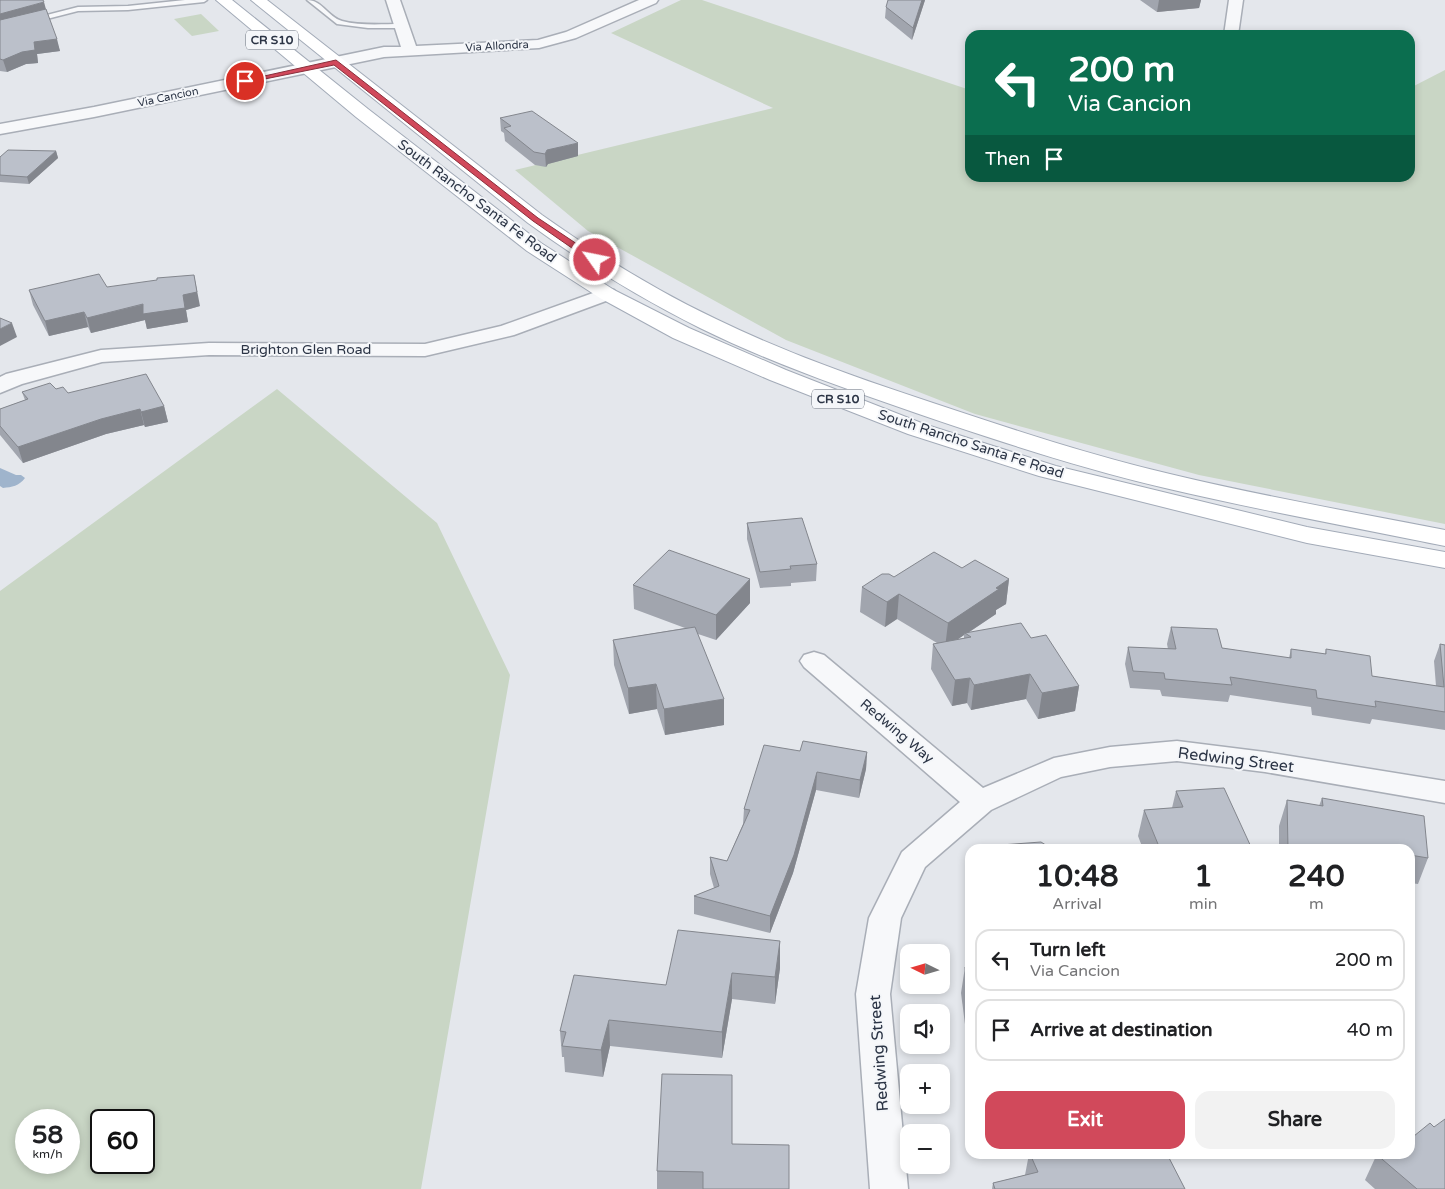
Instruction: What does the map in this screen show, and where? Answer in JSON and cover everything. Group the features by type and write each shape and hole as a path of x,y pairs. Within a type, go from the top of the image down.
{"main road":[{"name":"South Rancho Santa Fe Road","path":"223,0 528,242 607,294 681,332 778,376 916,429 1048,471 1307,535 1445,560"},
{"name":"South Rancho Santa Fe Road","path":"258,0 535,220 581,252 635,285 709,324 791,360 862,387 1027,442 1166,481 1445,538"}],"street":[{"path":"393,0 410,51"},
{"name":"Via Allondra","path":"336,62 384,52 539,44 571,35 651,0"},
{"path":"1232,30 1236,0"},
{"name":"Via Cancion","path":"0,129 104,110 336,62"},
{"name":"Brighton Glen Road","path":"0,386 14,379 102,356 209,349 425,350 507,331 607,294"},
{"name":"Redwing Way","path":"814,661 980,802"},
{"name":"Redwing Street","path":"889,1189 873,994 885,918 913,860 980,802 1054,768 1110,757 1176,752 1265,762 1445,792"}],"lane":[{"path":"0,29 78,9 128,8 204,0"},
{"path":"310,0 339,22 368,26 401,26"}],"green space":[{"path":"681,0 702,0 965,88 965,182 1415,182 1415,85 1445,70 1445,524 1199,475 975,414 786,340 588,231 515,170 773,108 611,33"},
{"path":"201,14 219,31 192,36 174,19"},
{"path":"277,389 437,523 510,675 421,1189 0,1189 0,591"}],"water":[{"path":"0,468 25,478 15,486 3,488 0,486"}],"building":[{"path":"0,0 43,0 44,2 0,14"},
{"path":"888,0 922,0 913,28 886,7"},
{"path":"46,9 57,39 34,42 35,50 22,52 3,60 0,59 0,20"},
{"path":"532,111 578,143 547,150 545,154 534,152 504,128 511,126 500,118"},
{"path":"8,150 56,151 27,177 0,175 0,157"},
{"path":"99,274 107,287 157,280 157,278 194,275 197,292 183,295 185,308 143,314 143,304 87,318 84,312 45,321 29,290"},
{"path":"0,318 12,323 0,329"},
{"path":"146,374 164,406 141,412 140,409 101,419 18,447 0,426 0,409 28,399 22,392 50,383 56,389 63,387 68,393"},
{"path":"802,518 817,564 790,566 791,569 760,572 747,523"},
{"path":"669,550 750,579 716,615 633,585"},
{"path":"934,552 962,568 975,560 1009,579 996,588 999,589 948,623 899,594 887,602 862,587 882,574 889,574 894,577"},
{"path":"1021,623 1031,638 1046,635 1079,686 1042,693 1030,674 974,685 970,678 955,680 933,644 971,637 965,633"},
{"path":"695,627 724,699 664,709 656,684 628,688 613,640"},
{"path":"1171,627 1217,629 1222,648 1291,658 1291,649 1326,654 1326,649 1370,656 1372,676 1444,687 1440,644 1445,645 1445,712 1375,701 1376,707 1317,698 1316,690 1230,677 1232,685 1165,679 1164,673 1133,671 1128,647 1176,649"},
{"path":"803,741 867,752 860,780 817,772 794,855 770,916 694,896 719,886 710,857 727,861 750,810 744,809 764,745 800,751"},
{"path":"1224,788 1250,844 1158,844 1144,810 1183,807 1176,791"},
{"path":"1322,798 1424,816 1428,858 1415,856 1415,844 1288,844 1287,800 1323,806"},
{"path":"1041,842 1044,844 1014,844"},
{"path":"678,930 780,941 775,977 732,973 722,1032 609,1020 601,1050 562,1046 566,1032 560,1031 574,975 666,985"},
{"path":"662,1074 732,1075 732,1144 789,1145 789,1189 703,1189 703,1172 657,1171"},
{"path":"1445,1119 1445,1189 1417,1189 1382,1159 1415,1159 1415,1135 1430,1123 1434,1127"},
{"path":"1032,1159 1170,1159 1185,1189 995,1189 993,1183 1038,1172"}],"route":[{"path":"245,81 336,62 535,220 595,260"}]}
